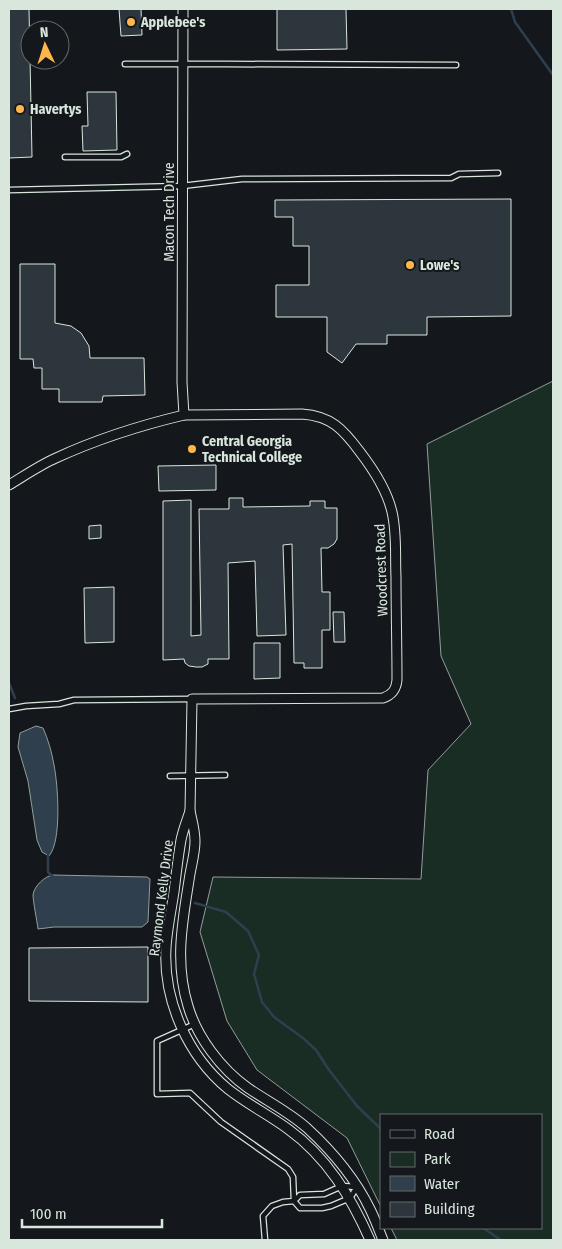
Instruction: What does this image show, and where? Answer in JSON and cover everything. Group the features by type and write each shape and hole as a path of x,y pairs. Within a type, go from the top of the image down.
{"street":[{"name":"Macon Tech Drive","path":"183,9 182,382 184,415"},
{"name":"Woodcrest Road","path":"9,485 54,459 79,448 140,427 184,415 302,414 319,417 336,424 348,435 384,490 392,512 395,538 396,687 389,696 383,698 192,699"},
{"name":"Raymond Kelly Drive","path":"192,699 190,811 195,840 181,936 180,963 185,994 195,1024 203,1040 238,1081 292,1116 338,1159 370,1208 383,1240"},
{"name":"Raymond Kelly Drive","path":"190,811 182,838 166,948 167,968 176,1013 183,1029 202,1060 220,1082 303,1140 327,1166 350,1198 370,1240"}],"lane":[{"path":"125,64 456,65"},
{"path":"66,157 121,157 127,154"},
{"path":"9,190 182,186 242,179 451,178 459,174 498,174"},
{"path":"9,709 59,704 74,700 192,699"},
{"path":"170,776 225,775"},
{"path":"195,1024 157,1041 157,1094 190,1093 221,1122 288,1169 292,1177 294,1201 300,1208 331,1206 350,1198 357,1186"},
{"path":"265,1240 263,1216 272,1206 282,1202 294,1201 300,1195 324,1194 342,1186 357,1186"}],"green space":[{"path":"553,381 553,1240 397,1240 392,1229 542,1229 542,1114 380,1114 380,1205 347,1138 257,1070 227,1021 200,932 213,877 421,879 428,770 471,724 441,656 427,444"}],"water":[{"path":"36,726 43,728 47,737 57,786 56,838 49,856 42,852 37,840 28,781 18,747 20,733"},
{"path":"53,875 147,877 150,879 148,922 142,927 54,927 38,929 33,895 35,888 40,882"}],"building":[{"name":"Havertys","path":"9,9 29,9 29,20 20,20 20,70 30,70 32,157 9,158"},
{"name":"Applebee's","path":"119,9 141,9 142,35 121,36"},
{"path":"277,9 346,9 347,49 277,50"},
{"path":"87,92 116,92 117,150 83,151 82,126 88,126"},
{"name":"Lowe's","path":"511,199 511,316 427,317 427,335 387,335 387,344 356,344 342,363 327,352 327,317 276,317 276,285 309,285 309,246 293,246 293,217 275,217 275,200"},
{"path":"20,264 55,264 55,323 71,326 81,333 89,346 90,358 144,358 145,395 103,396 102,402 59,402 59,389 42,389 42,368 34,368 33,359 20,359"},
{"path":"216,465 216,490 159,491 158,466"},
{"path":"229,498 243,498 243,507 310,506 310,501 325,501 325,508 337,508 337,539 328,548 321,548 322,592 330,592 330,630 322,630 322,668 304,668 304,663 294,663 292,544 283,545 286,635 257,636 255,561 228,563 229,659 208,659 208,664 202,667 189,666 185,663 184,659 163,660 163,501 191,500 191,636 201,635 199,509 229,509"},
{"path":"101,525 101,538 89,539 89,526"},
{"path":"114,587 114,642 85,643 84,588"},
{"path":"333,612 344,612 345,642 334,642"},
{"path":"254,643 280,643 280,678 254,679"},
{"path":"148,947 148,1002 29,1001 29,948"}],"waterway":[{"path":"511,9 515,22 553,75"},
{"path":"9,683 15,698"},
{"path":"48,854 48,872 53,877"},
{"path":"195,903 226,912 248,931 259,955 254,974 262,1002 274,1017 316,1050 357,1106 380,1128"},
{"path":"484,1229 501,1240"}],"place":[{"name":"Applebee's","path":"131,22"},
{"name":"Havertys","path":"20,109"},
{"name":"Lowe's","path":"410,265"},
{"name":"Central Georgia Technical College","path":"192,449"}]}
